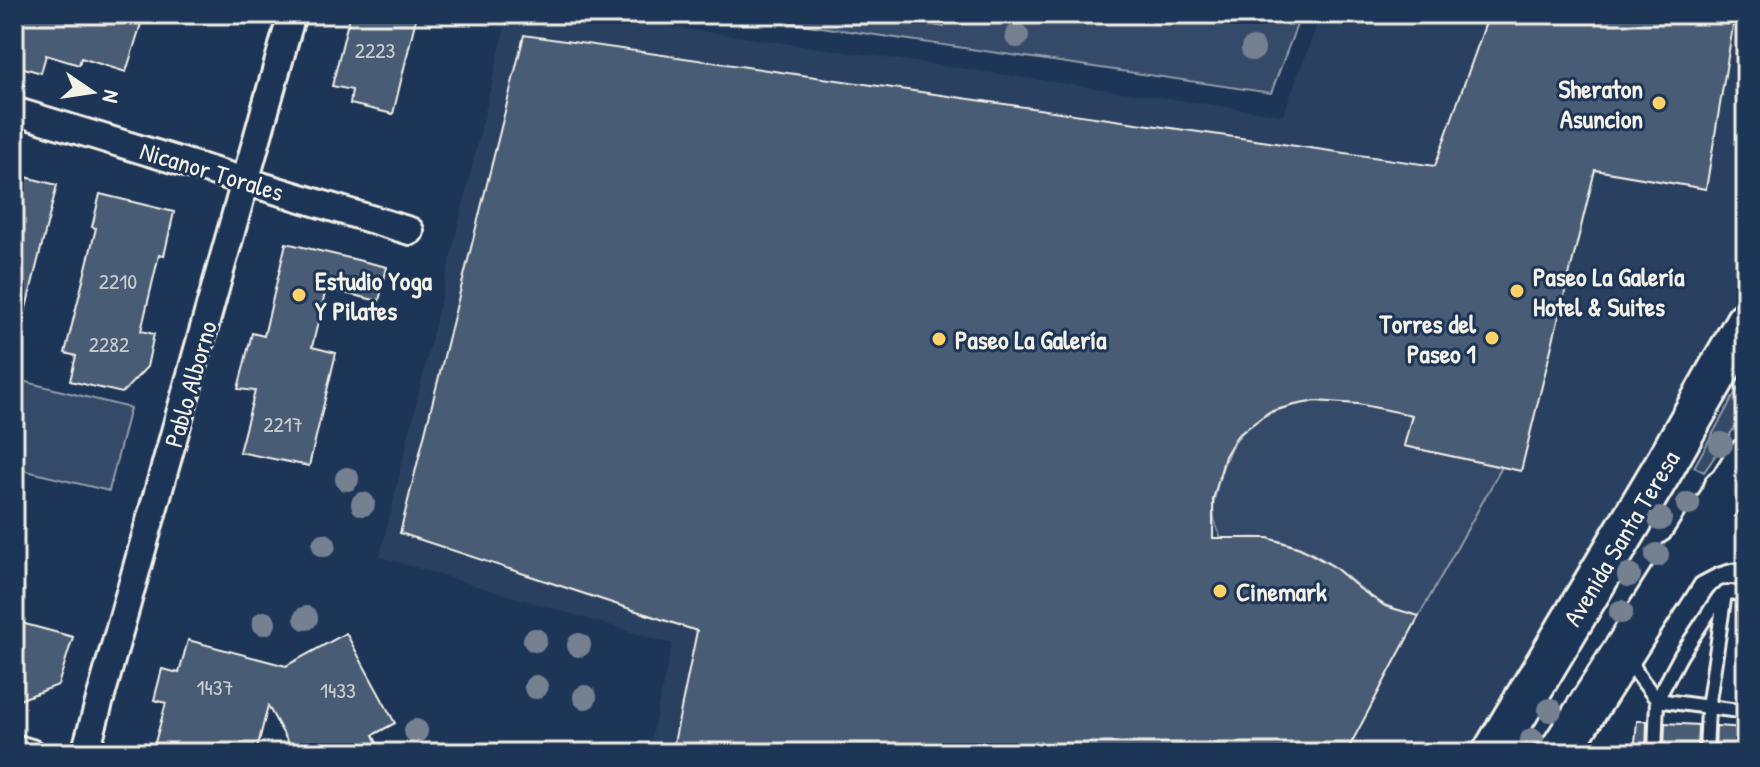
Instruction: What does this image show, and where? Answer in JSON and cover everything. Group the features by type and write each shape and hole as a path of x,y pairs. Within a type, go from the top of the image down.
{"highway":[{"path":"1679,561 1706,546 1731,538 1746,539"}],"main road":[{"name":"Avenida Santa Teresa","path":"1493,753 1665,465 1746,322"},
{"path":"1559,753 1679,561 1739,478"}],"street":[{"name":"Pablo Alborno","path":"85,753 292,14"},
{"name":"Nicanor Torales","path":"14,111 410,231"},
{"path":"14,748 31,753"}],"lane":[{"path":"1655,753 1657,700 1681,655 1719,597 1731,592 1746,596"},
{"path":"1706,753 1708,708 1725,593"},
{"path":"1626,649 1638,675 1657,700 1746,712"}],"shaded area":[{"name":"Paseo La Galería","path":"508,14 583,14 1283,115 1321,14 1746,14 1746,277 1614,524 1478,753 648,753 672,644 380,557"},
{"path":"733,14 875,14 944,27 948,14 1301,14 1271,93"},
{"path":"1746,374 1746,411 1704,472 1694,467"},
{"path":"14,379 130,408 109,491 14,468"},
{"path":"1316,401 1358,404 1412,414 1405,446 1502,467 1419,616 1383,604 1322,559 1296,546 1252,538 1224,543 1220,535 1213,507 1224,463 1240,434 1264,416"}],"building":[{"path":"14,14 144,14 126,72 81,58 79,65 46,55 41,73 14,65"},
{"path":"350,14 417,14 393,114 350,104 352,90 332,86"},
{"name":"Paseo La Galería","path":"1489,14 1735,14 1706,189 1595,170 1521,471 1404,446 1412,415 1358,404 1316,401 1294,405 1269,412 1237,436 1225,456 1213,500 1213,538 1268,538 1300,548 1333,566 1385,606 1419,616 1346,753 672,753 697,631 400,533 524,35 1435,166"},
{"path":"14,174 57,185 23,320 14,318"},
{"path":"100,194 174,212 164,256 159,255 141,331 154,334 147,367 122,393 70,381 76,356 65,353 96,228 92,227"},
{"path":"286,243 387,267 379,301 326,289 312,347 336,353 309,466 239,452 255,391 238,389 252,333 264,336"},
{"path":"14,621 73,637 58,685 14,702"},
{"path":"346,633 395,723 373,735 382,753 294,753 268,706 256,753 179,753 154,746 166,703 154,700 162,669 179,673 188,640 286,666"},
{"path":"1637,721 1647,721 1646,753 1634,753"},
{"path":"1665,723 1698,725 1697,753 1664,753"},
{"path":"1716,726 1746,728 1746,753 1715,753"}],"place":[{"name":"Sheraton Asuncion","path":"1659,103"},
{"name":"Paseo La Galería Hotel & Suites","path":"1517,291"},
{"name":"Estudio Yoga Y Pilates","path":"299,295"},
{"name":"Torres del Paseo 1","path":"1492,338"},
{"name":"Paseo La Galería","path":"939,339"},
{"name":"Cinemark","path":"1220,591"}]}
